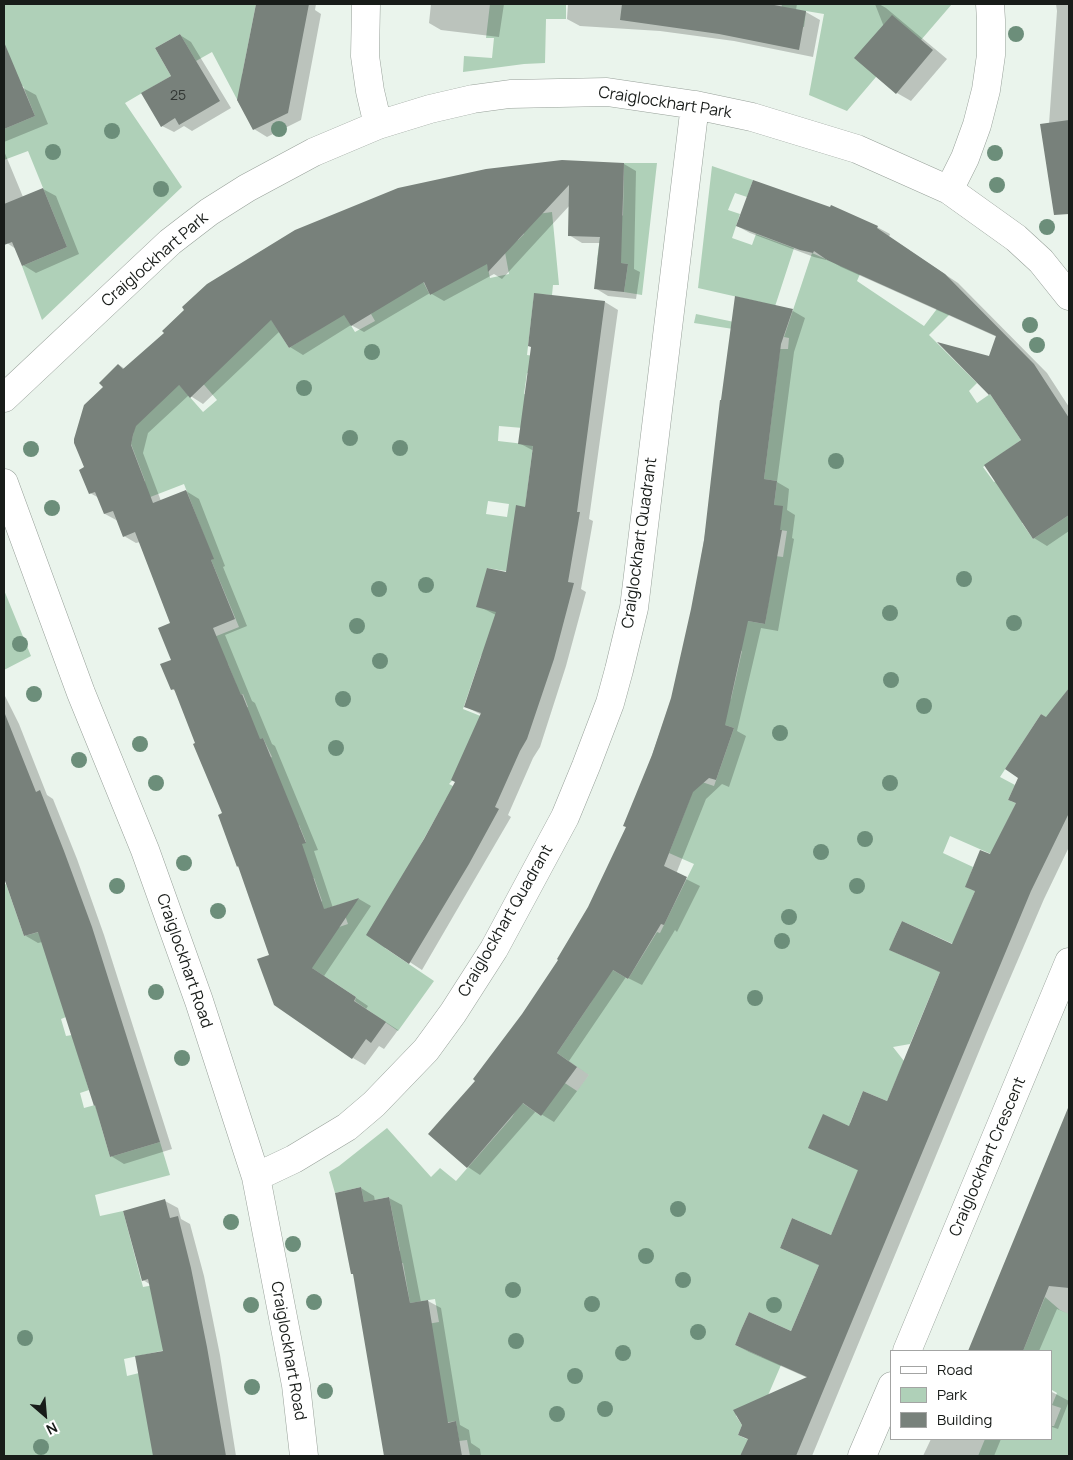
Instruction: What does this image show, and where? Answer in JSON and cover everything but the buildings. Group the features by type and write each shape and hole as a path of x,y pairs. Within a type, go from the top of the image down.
{"street":[{"path":"366,4 365,56 378,126"},
{"path":"948,190 965,158 977,125 986,90 990,55 990,4"},
{"name":"Craiglockhart Park","path":"4,398 170,242 209,212 278,170 314,152 378,126 430,109 473,99 510,94 607,92 695,105 752,117 858,149 948,190 1016,238 1041,261 1069,296"},
{"name":"Craiglockhart Quadrant","path":"256,1177 294,1159 348,1127 374,1104 426,1050 453,1013 494,949 565,817 586,766 610,703 634,608 695,105"},
{"name":"Craiglockhart Road","path":"4,483 81,693 155,878 199,1001 256,1177 296,1385 304,1456"},
{"name":"Craiglockhart Crescent","path":"907,1350 1069,962"},
{"path":"862,1456 890,1391"}],"green space":[{"path":"4,4 256,4 242,75 283,83 240,105 212,52 196,61 180,34 155,48 171,76 125,103 182,187 42,320 22,266 67,247 28,151 4,160 4,129 35,116 23,86 4,94"},
{"path":"490,4 566,4 566,19 546,19 545,63 463,72 464,56 492,58 494,38 486,38"},
{"path":"782,4 952,4 921,40 876,77 847,111 809,95 824,14 806,11 804,27 779,22"},
{"path":"624,163 657,163 642,295 624,292 628,264 597,260 600,237 623,215"},
{"path":"712,166 753,180 747,197 735,193 728,210 740,214 732,238 752,245 756,234 794,248 766,334 694,323 696,314 758,327 764,303 698,288"},
{"path":"552,212 559,285 553,285 552,295 534,294 527,355 577,362 542,375 527,373 524,394 539,397 535,429 499,426 498,441 533,445 517,573 487,568 514,617 481,656 463,709 503,725 449,784 476,798 446,799 416,853 404,917 385,948 434,981 398,1031 355,1001 356,997 312,968 303,939 348,924 341,904 309,914 322,901 314,878 298,884 297,846 306,842 299,825 280,831 257,763 272,757 263,738 249,744 231,714 248,707 243,694 222,702 236,684 228,664 199,643 239,627 211,560 213,559 184,484 127,506 145,481 131,444 135,426 166,370 203,412 217,400 195,374 265,310 289,348 318,330 334,298 355,332 375,321 371,314 413,262 430,295 478,222 490,278 509,274 502,236 507,241 518,240 524,234 522,216","holes":["488,501 509,504 507,517 486,514"]},
{"path":"812,253 860,274 857,281 924,326 955,285 967,297 929,335 977,383 969,391 977,403 990,394 1021,440 983,467 994,482 1020,465 1040,511 1022,523 1033,539 1069,515 1069,688 1064,695 1069,700 1069,714 1059,726 1041,714 1000,777 1015,785 1008,800 1016,803 991,854 950,836 943,853 973,867 966,887 975,891 953,944 902,921 895,936 890,950 940,972 910,1044 893,1047 904,1061 887,1101 863,1091 850,1123 873,1133 872,1136 823,1115 859,1170 831,1235 792,1218 780,1248 819,1265 791,1331 749,1312 742,1328 735,1345 762,1357 784,1358 763,1407 740,1407 736,1416 742,1425 738,1435 749,1440 740,1456 470,1456 467,1440 459,1441 456,1421 431,1425 391,1330 439,1322 435,1299 410,1303 403,1263 377,1269 375,1256 400,1251 389,1197 364,1202 361,1187 335,1193 329,1172 387,1128 431,1177 440,1168 456,1181 512,1117 521,1102 541,1116 545,1070 577,1091 589,1075 557,1053 611,969 628,979 657,932 660,933 694,864 669,853 691,796 663,785 669,771 714,786 734,728 695,715 731,699 742,651 712,644 742,620 765,624 770,593 728,550 783,557 787,531 780,530 774,505 777,481 764,479 780,349 788,349 789,338 784,337"},
{"path":"4,590 31,656 4,670"},
{"path":"6,884 24,936 39,932 66,1017 61,1019 66,1036 72,1035 89,1090 80,1093 84,1108 95,1105 110,1157 160,1142 170,1175 95,1195 100,1216 123,1211 143,1287 193,1278 175,1348 124,1359 127,1376 147,1371 193,1441 195,1456 4,1456 4,885"},
{"path":"1045,1297 1060,1310 1069,1314 1069,1456 978,1456 985,1440 1053,1440 1053,1426 1061,1408 1053,1405 1057,1393 1053,1391 1053,1350 1023,1350"}]}
